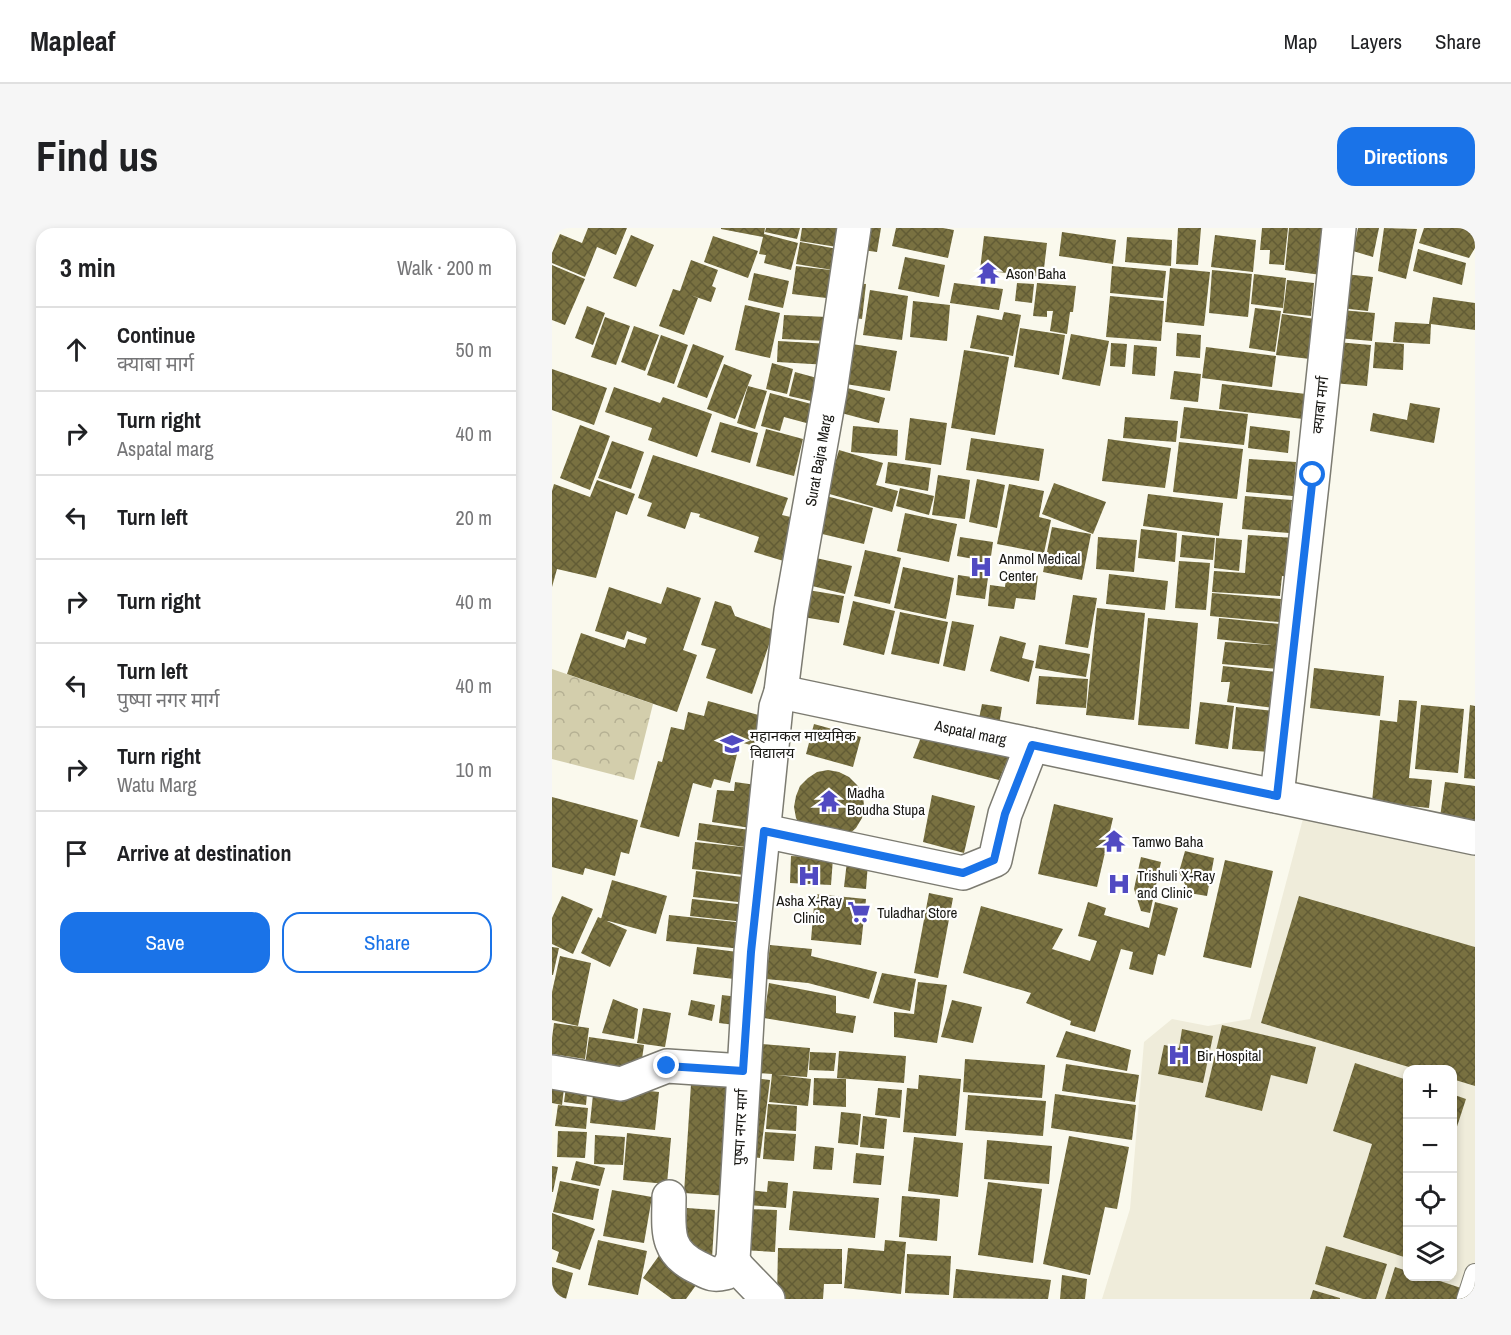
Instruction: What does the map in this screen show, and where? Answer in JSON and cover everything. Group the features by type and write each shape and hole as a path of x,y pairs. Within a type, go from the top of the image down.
{"street":[{"name":"Surat Bajra Marg","path":"781,692 791,611 831,392 854,228"},
{"name":"क्याबा मार्ग","path":"1277,796 1339,228"},
{"name":"Aspatal marg","path":"781,692 1475,838"},
{"name":"पुष्पा नगर मार्ग","path":"733,1260 751,952 776,707 781,692"},
{"path":"764,831 963,873 994,860 1005,814 1032,745"},
{"path":"552,1072 621,1084 667,1066 743,1071"},
{"path":"669,1197 671,1243 679,1255 713,1275 725,1273 733,1260 768,1299"}],"lane":[{"path":"1467,1299 1475,1274"}],"shaded area":[{"name":"Bir Hospital","path":"1305,811 1475,856 1475,947 1300,896 1261,1023 1405,1065 1403,1065 1403,1079 1355,1064 1333,1131 1372,1144 1343,1237 1403,1257 1403,1281 1457,1281 1457,1127 1466,1099 1457,1096 1457,1080 1475,1086 1475,1299 1342,1299 1313,1290 1310,1299 1102,1299 1130,1209 1144,1042 1172,1019 1208,1026 1250,1019","holes":["1222,1025 1316,1047 1307,1084 1271,1075 1261,1111 1205,1097"]}],"green space":[{"path":"552,669 653,704 634,780 552,759"}],"building":[{"path":"588,228 627,228 616,255 597,247 585,277 552,263 552,253 560,234 582,243"},
{"path":"721,228 765,228 764,234 798,243 791,270 764,263 766,255 759,254 763,237"},
{"path":"766,228 800,228 797,239 765,232"},
{"path":"802,228 846,228 843,248 800,241"},
{"path":"858,228 881,228 877,252 855,249"},
{"path":"896,228 954,230 948,258 892,246"},
{"path":"1178,228 1201,228 1198,265 1176,264"},
{"path":"1262,228 1288,228 1284,265 1269,264 1270,250 1260,250"},
{"path":"1289,228 1326,228 1321,275 1285,270"},
{"path":"1358,228 1379,228 1373,257 1353,251"},
{"path":"1384,228 1417,229 1406,279 1378,271"},
{"path":"1424,228 1465,228 1475,231 1475,248 1469,258 1419,243"},
{"path":"1062,232 1116,240 1113,264 1059,256"},
{"path":"631,235 654,245 636,287 613,278"},
{"path":"1215,235 1256,240 1253,272 1211,267"},
{"path":"713,236 758,251 748,278 704,262"},
{"path":"984,236 1047,243 1043,277 980,270"},
{"path":"1127,237 1172,240 1171,266 1125,262"},
{"path":"800,242 843,250 839,271 796,264"},
{"path":"1418,249 1466,263 1462,285 1413,271"},
{"path":"905,257 945,265 939,297 898,289"},
{"path":"691,260 718,270 712,286 716,288 711,302 690,295 698,298 684,335 659,326 673,289 680,291"},
{"path":"552,265 585,279 565,325 552,320"},
{"path":"796,266 839,271 835,299 792,294"},
{"path":"1112,266 1166,271 1163,298 1110,293"},
{"path":"1170,268 1210,272 1204,326 1165,322"},
{"path":"1212,270 1252,274 1248,317 1209,313"},
{"path":"754,273 789,281 783,308 748,300"},
{"path":"1254,274 1286,278 1283,308 1251,304"},
{"path":"1344,274 1373,277 1368,311 1340,308"},
{"path":"1287,280 1314,283 1311,316 1283,313"},
{"path":"850,283 866,284 862,319 846,317"},
{"path":"954,283 1003,289 999,310 950,303"},
{"path":"1017,283 1034,284 1032,303 1015,301"},
{"path":"1037,283 1076,286 1073,312 1070,312 1067,334 1050,331 1053,311 1047,311 1047,317 1033,316"},
{"path":"870,290 908,296 902,340 863,335"},
{"path":"1110,296 1164,301 1161,341 1106,337"},
{"path":"1433,297 1475,303 1475,330 1431,324 1430,344 1393,342 1395,322 1429,324"},
{"path":"913,301 950,305 947,341 910,337"},
{"path":"745,305 780,313 770,358 735,350"},
{"path":"587,306 605,313 593,345 575,338"},
{"path":"1255,308 1281,311 1275,352 1249,348"},
{"path":"1341,310 1375,313 1372,341 1338,338"},
{"path":"1004,312 1021,315 1013,356 970,348 977,315 1002,320"},
{"path":"1282,314 1315,319 1310,359 1276,355"},
{"path":"784,315 827,317 826,341 782,339"},
{"path":"605,317 630,326 616,365 591,357"},
{"path":"634,326 659,335 645,371 621,362"},
{"path":"1020,328 1065,335 1059,375 1014,367"},
{"path":"1177,333 1201,335 1200,358 1176,356"},
{"path":"1071,334 1109,341 1100,386 1062,379"},
{"path":"661,335 688,345 674,384 647,375"},
{"path":"778,341 830,344 829,365 777,362"},
{"path":"839,342 897,351 890,391 833,382"},
{"path":"1337,342 1371,345 1367,386 1333,383"},
{"path":"1375,342 1404,344 1403,370 1373,368"},
{"path":"1111,343 1127,344 1125,367 1110,366"},
{"path":"693,344 724,356 707,398 677,387"},
{"path":"1134,345 1157,347 1155,376 1132,374"},
{"path":"1206,347 1276,356 1272,387 1202,378"},
{"path":"964,350 1009,357 995,435 951,428"},
{"path":"772,363 793,369 787,394 766,389"},
{"path":"724,364 752,375 735,419 707,409"},
{"path":"552,369 607,388 594,425 552,410"},
{"path":"1174,371 1201,374 1198,402 1170,399"},
{"path":"795,372 817,378 811,401 789,396"},
{"path":"1222,384 1306,394 1303,419 1219,409"},
{"path":"836,385 885,398 879,423 830,410"},
{"path":"748,386 767,391 755,429 737,423"},
{"path":"614,387 660,403 663,397 712,414 697,457 648,440 652,428 605,412"},
{"path":"770,393 815,405 810,424 784,417 780,431 761,426"},
{"path":"1410,403 1440,408 1434,443 1370,431 1373,413 1407,420"},
{"path":"1184,407 1248,414 1244,445 1180,438"},
{"path":"1125,417 1178,421 1176,442 1123,438"},
{"path":"910,418 947,423 941,465 905,460"},
{"path":"720,422 758,433 750,463 711,452"},
{"path":"580,425 610,436 590,490 560,478"},
{"path":"853,426 898,430 897,456 851,452"},
{"path":"1250,426 1290,431 1288,453 1248,448"},
{"path":"766,429 803,439 794,476 756,466"},
{"path":"971,438 1044,449 1039,481 966,470"},
{"path":"1108,439 1171,448 1165,488 1102,481"},
{"path":"612,441 644,452 631,489 598,478"},
{"path":"1179,442 1243,449 1237,499 1173,492"},
{"path":"839,450 883,463 876,485 898,491 892,512 826,493"},
{"path":"653,455 788,498 782,515 799,519 787,562 754,552 759,537 699,517 700,514 691,512 685,529 647,516 652,503 638,498"},
{"path":"1249,459 1296,462 1293,496 1246,492"},
{"path":"888,462 931,468 928,491 885,483"},
{"path":"938,475 970,480 965,519 932,515"},
{"path":"977,479 1005,485 997,528 969,522"},
{"path":"597,480 635,494 627,515 616,511 596,578 557,569 552,587 552,491 554,484 590,497"},
{"path":"1054,483 1106,502 1093,534 1042,514"},
{"path":"1009,484 1044,491 1039,517 1051,520 1044,553 997,544"},
{"path":"900,488 934,496 929,515 896,506"},
{"path":"1148,494 1223,503 1219,536 1143,526"},
{"path":"826,496 873,508 864,544 818,533"},
{"path":"1245,496 1292,500 1289,533 1242,529"},
{"path":"905,513 957,524 949,562 897,551"},
{"path":"1052,527 1091,534 1082,580 1043,572"},
{"path":"1141,529 1177,533 1175,562 1138,558"},
{"path":"1182,535 1215,538 1213,560 1180,557"},
{"path":"1248,535 1296,538 1292,577 1282,576 1280,596 1212,592 1214,571 1245,573"},
{"name":"Anmol Medical Center","path":"960,537 993,542 985,599 956,595 958,575 972,577 974,559 957,556"},
{"path":"1098,537 1137,540 1134,572 1096,569"},
{"path":"1216,538 1242,540 1239,571 1214,568"},
{"path":"865,550 901,558 890,604 854,596"},
{"path":"807,556 852,566 845,594 800,583"},
{"path":"1179,561 1210,563 1206,610 1175,608"},
{"path":"903,567 954,578 946,619 894,608"},
{"path":"1007,571 1038,575 1035,600 1016,598 1014,609 988,606 990,585 1005,587"},
{"path":"1109,574 1168,581 1165,610 1106,604"},
{"path":"609,587 661,604 667,587 701,598 683,650 697,655 677,712 567,674 581,633 625,648 628,639 645,644 647,638 627,631 624,640 595,631"},
{"path":"802,589 844,596 839,623 797,616"},
{"path":"1212,593 1281,599 1279,622 1210,616"},
{"path":"1073,595 1097,598 1088,648 1065,644"},
{"path":"715,601 731,606 735,616 774,630 752,694 706,678 716,649 701,645"},
{"path":"853,601 895,611 884,655 843,645"},
{"path":"1097,608 1145,613 1134,720 1086,715"},
{"path":"900,612 948,622 939,664 891,654"},
{"path":"1148,618 1198,623 1189,729 1138,725"},
{"path":"1219,618 1280,624 1277,646 1278,669 1222,664 1225,642 1272,645 1217,639"},
{"path":"952,621 974,625 965,671 943,666"},
{"path":"1000,636 1026,643 1022,658 1034,661 1029,682 990,671"},
{"path":"1039,645 1090,654 1086,677 1035,668"},
{"path":"1223,666 1277,672 1274,708 1227,702 1230,682 1221,682"},
{"path":"1314,668 1384,676 1380,716 1310,708"},
{"path":"1039,676 1088,679 1086,708 1036,704"},
{"path":"1399,700 1417,701 1409,778 1432,780 1429,808 1372,802 1380,720 1397,722"},
{"path":"708,701 769,718 761,748 740,742 730,783 714,779 711,788 693,783 679,837 640,827 658,761 662,762 671,727 684,730 688,712 704,716"},
{"path":"1200,702 1234,706 1228,749 1195,744"},
{"path":"982,704 1002,707 998,731 977,728"},
{"path":"1421,705 1464,709 1458,773 1415,769"},
{"path":"1470,705 1475,706 1475,779 1464,778"},
{"path":"1236,707 1274,711 1269,752 1232,749"},
{"path":"814,724 861,737 853,767 806,754"},
{"path":"923,732 1010,754 999,780 913,758"},
{"name":"Madha Boudha Stupa","path":"828,770 849,777 863,794 862,818 847,836 802,829 796,818 794,807 800,786 817,772"},
{"path":"735,782 763,786 757,829 712,822 717,790 734,791"},
{"path":"1445,782 1475,786 1475,822 1440,817"},
{"path":"932,795 975,806 964,853 923,842"},
{"path":"552,797 638,820 629,854 621,852 615,876 585,868 583,875 552,867"},
{"path":"1054,804 1113,818 1097,887 1038,874"},
{"path":"699,823 757,831 752,876 692,869 695,842 752,848 697,840"},
{"path":"1185,851 1214,858 1207,896 1189,893 1179,872"},
{"path":"791,856 833,858 831,885 790,883"},
{"path":"1141,857 1161,862 1150,913 1141,911 1134,889"},
{"path":"1225,860 1273,871 1251,968 1203,957"},
{"path":"847,861 868,863 866,889 844,887"},
{"path":"696,871 750,878 747,903 693,897"},
{"path":"612,880 667,896 656,934 601,919"},
{"path":"929,893 953,898 938,978 914,973"},
{"path":"815,894 866,899 861,945 811,940"},
{"path":"562,896 593,909 573,954 552,944 552,918"},
{"name":"Bir Hospital","path":"1299,896 1475,947 1475,1086 1457,1081 1457,1065 1403,1065 1261,1023"},
{"path":"692,899 747,905 745,922 690,916"},
{"path":"1088,902 1106,908 1104,915 1149,928 1155,902 1178,908 1165,956 1158,954 1153,975 1129,969 1133,952 1121,949 1095,1032 1070,1025 1071,1021 1026,1003 1031,993 963,973 981,906 1063,929 1052,949 1090,961 1097,941 1078,936"},
{"path":"669,915 745,923 742,949 666,941"},
{"path":"598,917 627,930 610,967 581,953"},
{"path":"770,945 812,949 811,956 877,972 869,999 808,983 766,979"},
{"path":"552,947 559,948 553,975 552,975"},
{"path":"697,947 738,952 734,979 693,974"},
{"path":"560,956 591,963 578,1026 552,1020 552,992"},
{"path":"882,973 916,979 910,1011 873,1003"},
{"path":"918,982 947,985 937,1043 894,1037 894,1012 914,1014"},
{"path":"769,983 836,996 836,1013 856,1016 853,1033 764,1018"},
{"path":"722,995 738,997 735,1025 719,1023"},
{"path":"613,999 638,1009 634,1039 602,1033"},
{"path":"691,1000 715,1005 712,1021 688,1015"},
{"path":"952,1000 982,1007 973,1043 941,1037"},
{"path":"643,1008 671,1013 665,1047 637,1043"},
{"path":"554,1023 589,1028 585,1059 552,1054"},
{"path":"1222,1025 1316,1047 1307,1084 1271,1075 1262,1111 1205,1097"},
{"path":"1182,1029 1213,1036 1203,1083 1158,1074 1164,1045 1179,1048"},
{"path":"1066,1031 1131,1050 1127,1071 1056,1057"},
{"path":"589,1037 644,1045 640,1073 585,1065"},
{"path":"761,1044 810,1048 807,1077 777,1075 811,1079 808,1106 769,1102 772,1074 758,1073"},
{"path":"839,1051 906,1056 904,1083 837,1078"},
{"path":"810,1052 836,1053 834,1071 809,1070"},
{"path":"965,1059 1045,1065 1042,1098 963,1092"},
{"path":"1355,1063 1403,1079 1403,1257 1343,1237 1372,1144 1333,1131"},
{"path":"1066,1064 1139,1075 1135,1102 1062,1091"},
{"path":"919,1075 961,1079 956,1136 903,1132 907,1088 918,1089"},
{"path":"552,1078 565,1080 562,1105 552,1103"},
{"path":"754,1078 770,1080 760,1158 744,1156"},
{"path":"814,1078 846,1079 846,1107 813,1105"},
{"path":"567,1080 588,1083 586,1105 564,1102"},
{"path":"691,1084 736,1087 729,1196 684,1193"},
{"path":"594,1085 659,1092 655,1130 590,1123"},
{"path":"878,1088 902,1090 900,1118 875,1115"},
{"path":"1055,1094 1136,1105 1132,1140 1051,1128"},
{"path":"968,1095 1046,1101 1043,1136 965,1130"},
{"path":"1457,1096 1466,1099 1457,1127"},
{"path":"768,1104 797,1106 796,1131 766,1129"},
{"path":"558,1105 588,1108 586,1129 555,1126"},
{"path":"841,1112 861,1114 858,1145 838,1143"},
{"path":"863,1116 887,1119 884,1149 860,1147"},
{"path":"558,1131 587,1132 585,1158 557,1157"},
{"path":"765,1132 796,1134 794,1161 763,1159"},
{"path":"627,1133 671,1138 667,1184 623,1180"},
{"path":"595,1135 625,1137 623,1165 594,1164"},
{"path":"1069,1136 1129,1147 1117,1209 1105,1207 1090,1275 1043,1264"},
{"path":"914,1137 963,1143 958,1197 908,1191"},
{"path":"987,1140 1052,1146 1049,1184 984,1179"},
{"path":"815,1146 834,1148 832,1170 813,1169"},
{"path":"856,1153 884,1156 881,1185 853,1183"},
{"path":"576,1161 605,1168 600,1186 571,1180"},
{"path":"552,1166 558,1167 553,1192 552,1192"},
{"path":"560,1181 599,1189 593,1220 553,1212"},
{"path":"768,1181 788,1183 786,1208 748,1205 750,1190 767,1192"},
{"path":"988,1182 1042,1189 1033,1263 978,1255"},
{"path":"612,1190 652,1197 644,1243 603,1236"},
{"path":"793,1191 879,1198 875,1238 789,1230"},
{"path":"902,1196 940,1199 937,1241 899,1237"},
{"path":"687,1208 715,1210 712,1258 683,1256"},
{"path":"743,1209 777,1210 775,1252 742,1250"},
{"path":"552,1213 595,1229 580,1270 556,1262 559,1252 552,1249"},
{"path":"598,1240 647,1251 638,1295 588,1285"},
{"path":"885,1240 906,1242 901,1294 844,1288 848,1248 884,1251"},
{"path":"1326,1246 1387,1264 1376,1299 1363,1299 1315,1284"},
{"path":"778,1248 842,1249 842,1284 824,1284 823,1299 777,1299"},
{"path":"663,1250 702,1277 686,1299 672,1299 643,1278"},
{"path":"907,1254 951,1256 949,1295 905,1293"},
{"path":"552,1267 573,1273 566,1299 552,1299"},
{"path":"1395,1267 1403,1270 1403,1281 1440,1281 1470,1291 1468,1299 1385,1299"},
{"path":"956,1269 1051,1280 1048,1299 953,1298"},
{"path":"1062,1275 1087,1279 1085,1299 1060,1299"},
{"path":"1313,1290 1340,1298 1340,1299 1310,1299"}],"place":[{"name":"Ason Baha","path":"988,273"},
{"name":"Anmol Medical Center","path":"981,567"},
{"name":"महानकल माध्यमिक विद्यालय","path":"732,744"},
{"name":"Madha Boudha Stupa","path":"829,801"},
{"name":"Tamwo Baha","path":"1114,841"},
{"name":"Asha X-Ray Clinic","path":"809,876"},
{"name":"Trishuli X-Ray and Clinic","path":"1119,884"},
{"name":"Tuladhar Store","path":"859,912"},
{"name":"Bir Hospital","path":"1179,1055"}],"route":[{"path":"667,1066 743,1071 751,952 764,831 963,873 994,860 1005,814 1032,745 1277,796 1313,475"}]}
